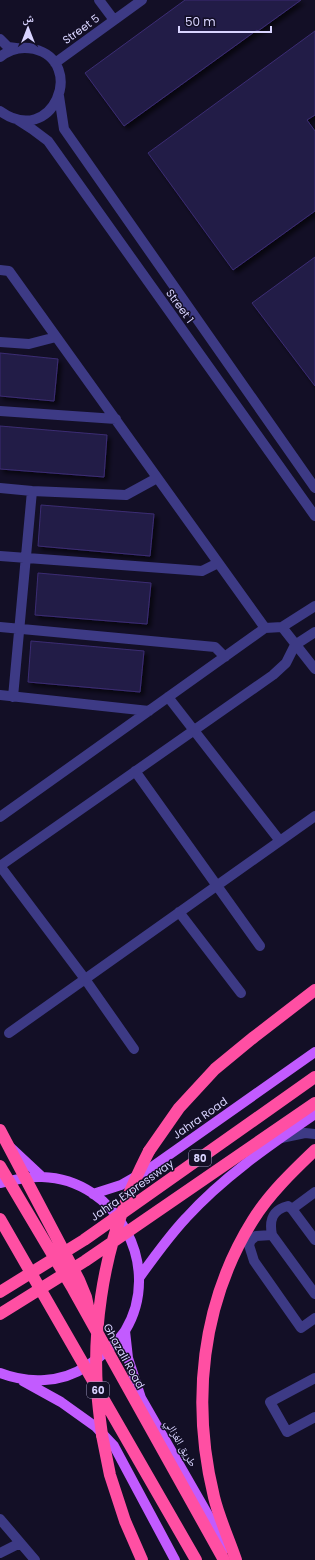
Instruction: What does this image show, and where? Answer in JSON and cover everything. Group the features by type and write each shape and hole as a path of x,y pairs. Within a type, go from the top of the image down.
{"highway":[{"path":"142,1560 125,1521 110,1475 102,1435 97,1389 97,1332 102,1294 114,1236 123,1207 149,1151 179,1108 215,1069 315,990"},
{"name":"Jahra Expressway","path":"0,1292 84,1240 315,1077"},
{"name":"80","path":"0,1314 85,1261 315,1103"},
{"path":"0,1130 80,1280 86,1297 92,1325"},
{"path":"235,1560 214,1498 205,1444 202,1391 205,1355 212,1316 222,1282 236,1249 253,1219 276,1190 315,1150"},
{"name":"Ghazali Road","path":"0,1166 92,1325 224,1560"},
{"name":"60","path":"0,1219 196,1560"}],"main road":[{"name":"Jahra Road","path":"93,1194 121,1185 149,1169 315,1052"},
{"path":"139,1278 170,1236 213,1192 281,1138 315,1114"},
{"path":"0,1135 9,1146 42,1177"},
{"path":"0,1183 20,1178 42,1177 60,1179 77,1185 93,1194 109,1206 122,1222 131,1239 137,1258 139,1278 136,1305 125,1330 105,1354 80,1371 50,1380 20,1379"},
{"name":"طريق الغزالي","path":"125,1330 128,1358 140,1398 235,1560"},
{"path":"0,1373 20,1379 61,1402 96,1427 114,1446 175,1560"}],"street":[{"path":"99,0 114,20"},
{"name":"Street 5","path":"55,63 142,0"},
{"path":"0,39 8,47 27,47 38,50 55,63"},
{"path":"0,57 16,48"},
{"name":"Street 1","path":"55,63 60,74 61,85 59,96 64,129 315,488"},
{"path":"18,120 30,120 43,116 53,107 59,96"},
{"name":"Street 1","path":"0,111 32,129 48,142 315,516"},
{"path":"0,270 9,271 266,628"},
{"path":"0,342 29,344 56,337"},
{"path":"0,411 116,419"},
{"path":"0,488 32,491 126,495 157,478"},
{"path":"13,697 32,491"},
{"path":"0,556 202,571 218,562"},
{"path":"0,817 266,628 282,627 315,606"},
{"path":"0,627 215,647 225,657"},
{"path":"282,627 315,669"},
{"path":"134,1049 85,979 0,866 286,664 295,645 315,632"},
{"path":"0,695 149,711"},
{"path":"168,697 280,841"},
{"path":"135,771 260,946"},
{"path":"9,1032 315,816"},
{"path":"180,912 241,992"},
{"path":"281,1138 315,1134"},
{"path":"292,1209 315,1192"},
{"path":"315,1240 292,1209 288,1206 280,1208 272,1215 272,1235 315,1294"},
{"path":"272,1235 256,1236 251,1240 249,1245 254,1261 301,1328 315,1318"},
{"path":"315,1378 270,1402 287,1432 315,1417"},
{"path":"0,1519 34,1560"},
{"path":"0,1554 20,1543"}],"building":[{"path":"185,0 301,0 124,126 85,73"},
{"path":"315,31 315,115 307,120 315,131 315,211 233,270 148,153"},
{"path":"315,257 315,386 252,303"},
{"path":"0,353 58,359 54,401 0,396"},
{"path":"0,426 107,435 104,477 0,469"},
{"path":"41,505 154,514 150,556 38,546"},
{"path":"38,573 151,583 147,624 35,615"},
{"path":"31,641 144,651 140,692 28,682"}]}
